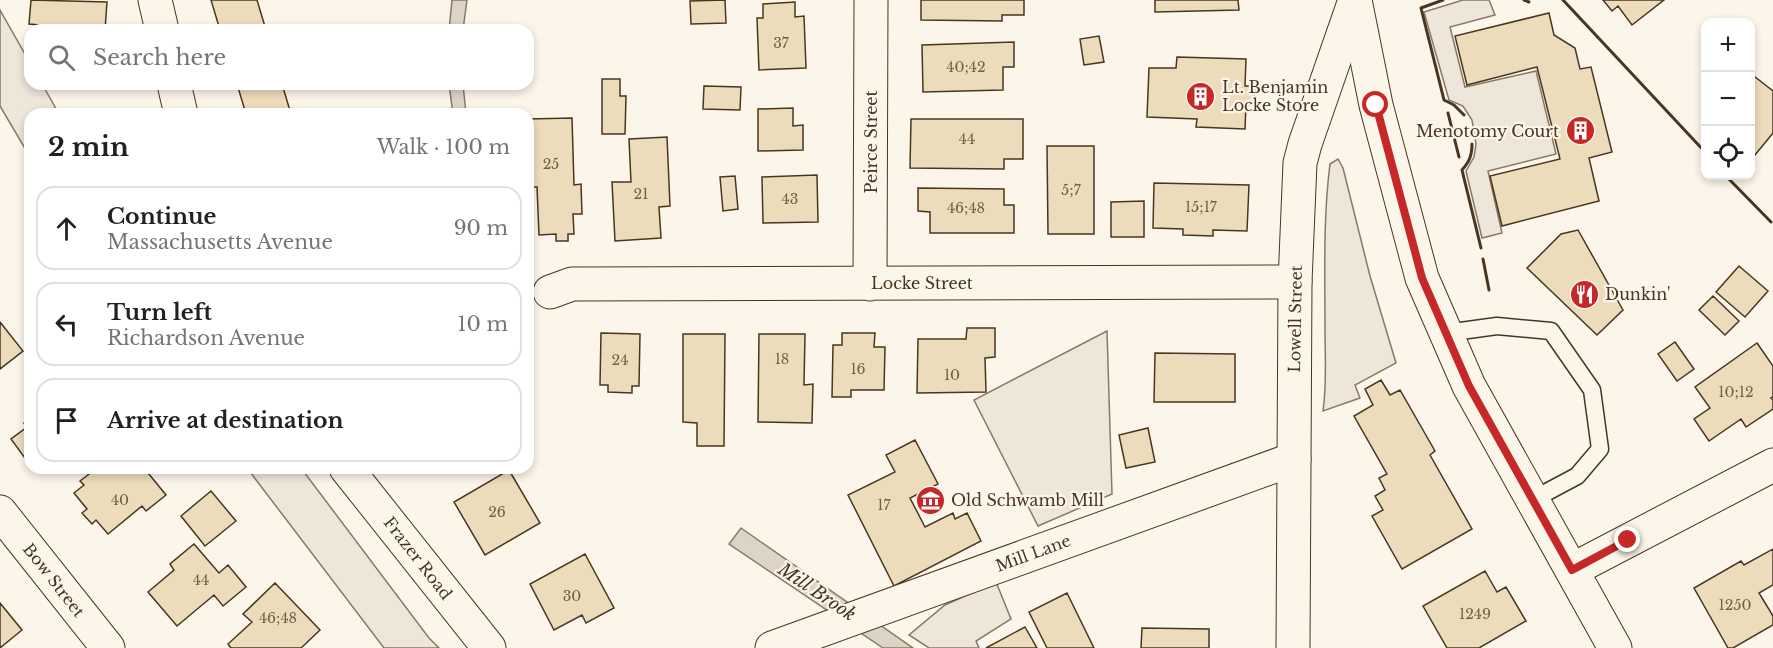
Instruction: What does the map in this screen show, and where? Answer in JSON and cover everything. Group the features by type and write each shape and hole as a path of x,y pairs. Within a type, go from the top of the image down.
{"street":[{"path":"155,0 161,24"},
{"name":"Peirce Street","path":"870,284 871,0"},
{"path":"1355,0 1376,105 1422,278 1469,386 1615,648"},
{"name":"Lowell Street","path":"1293,648 1295,282 1300,163 1355,0"},
{"path":"175,90 180,108"},
{"name":"Locke Street","path":"550,291 572,284 1295,282"},
{"name":"Mill Lane","path":"772,648 1294,459"},
{"path":"1572,570 1773,465"},
{"name":"Frazer Road","path":"351,474 489,648"},
{"name":"Bow Street","path":"0,512 108,648"}],"lane":[{"path":"1446,333 1497,326 1551,331 1592,390 1600,449 1577,476 1532,500"}],"shaded area":[{"path":"1463,0 1489,0 1495,15 1450,27 1465,87 1536,71 1556,154 1488,171 1502,233 1482,238 1466,171 1474,157 1476,144 1472,120 1463,106 1449,100 1424,12"},
{"path":"0,10 24,52 24,90 45,90 56,108 24,108 24,147 0,106"},
{"path":"1338,159 1343,168 1370,276 1396,363 1355,385 1360,398 1323,411 1326,205 1330,164"},
{"path":"1107,331 1112,494 1038,526 974,400"},
{"path":"252,474 306,474 429,638 439,648 384,648"},
{"path":"996,582 1011,619 976,641 979,648 929,648 909,635 945,605"}],"water":[{"path":"452,0 467,0 464,24 450,24"},
{"path":"450,90 464,90 465,108 452,108"},
{"name":"Mill Brook","path":"741,528 913,648 883,648 729,544"}],"building":[{"path":"31,0 107,2 105,24 29,24"},
{"path":"211,0 257,0 264,24 218,24"},
{"path":"725,0 726,23 691,24 690,1"},
{"path":"921,0 1024,0 1024,15 1002,15 1002,21 921,20"},
{"path":"1155,0 1238,0 1239,10 1155,12"},
{"path":"1603,0 1664,0 1632,25 1618,6 1612,11"},
{"path":"795,2 795,17 804,16 806,68 759,70 757,18 763,18 763,4"},
{"name":"Menotomy Court","path":"1549,13 1554,35 1575,48 1580,69 1591,67 1612,152 1589,158 1599,201 1502,226 1490,176 1560,159 1537,67 1467,85 1455,36"},
{"path":"1099,36 1104,62 1084,65 1080,39"},
{"path":"1014,42 1014,67 1003,67 1003,90 923,92 922,45"},
{"name":"Lt. Benjamin Locke Store","path":"1177,57 1246,59 1245,86 1255,86 1254,105 1246,105 1245,129 1196,127 1197,119 1147,117 1149,68 1176,68"},
{"path":"1755,77 1773,91 1773,133 1755,155"},
{"path":"602,79 620,79 620,96 626,96 625,134 602,134"},
{"path":"704,86 741,87 740,110 703,109"},
{"path":"239,90 284,90 289,108 244,108"},
{"path":"793,108 793,126 803,125 803,150 758,151 758,109"},
{"path":"572,118 574,185 581,184 582,214 573,214 574,234 568,234 568,241 556,241 556,234 539,235 537,187 534,187 534,119"},
{"path":"911,119 1023,119 1023,159 1004,159 1004,169 910,168"},
{"path":"667,137 670,206 659,207 661,238 615,241 612,182 631,182 629,139"},
{"path":"1047,146 1094,146 1094,234 1048,234"},
{"path":"817,175 818,222 763,223 762,177"},
{"path":"735,176 738,209 723,211 720,177"},
{"path":"1154,183 1249,185 1247,231 1213,230 1213,236 1183,235 1183,229 1153,228"},
{"path":"918,188 1004,189 1004,205 1014,205 1014,233 930,233 930,212 918,211"},
{"path":"1144,201 1144,237 1111,237 1111,202"},
{"name":"Dunkin'","path":"1578,230 1623,310 1597,335 1527,268 1561,234"},
{"path":"1739,266 1768,291 1745,317 1716,292"},
{"path":"1713,296 1739,321 1725,335 1699,310"},
{"path":"0,322 23,351 0,369"},
{"path":"967,328 995,328 995,357 985,358 986,392 917,393 918,339 966,339"},
{"path":"601,333 640,334 639,386 632,386 632,393 608,392 608,385 600,385"},
{"path":"842,333 875,333 874,347 885,347 884,390 851,390 851,397 832,397 833,345 842,345"},
{"path":"683,334 725,334 724,446 697,446 697,423 683,422"},
{"path":"759,334 805,334 804,385 813,384 812,423 758,422"},
{"path":"1675,342 1694,369 1677,381 1658,354"},
{"path":"1757,343 1773,366 1773,397 1771,398 1773,409 1746,427 1741,419 1709,441 1694,419 1710,408 1695,387"},
{"path":"1155,353 1235,354 1235,402 1154,402"},
{"path":"1381,380 1390,395 1400,390 1435,451 1430,455 1472,529 1402,569 1372,516 1383,510 1375,496 1385,490 1379,478 1387,474 1354,416 1373,405 1365,389"},
{"path":"1148,428 1155,462 1126,468 1119,435"},
{"path":"24,429 24,457 11,439"},
{"name":"Old Schwamb Mill","path":"915,440 938,484 910,498 925,527 953,513 955,519 967,513 981,541 894,586 848,495 895,472 886,455"},
{"path":"89,474 149,474 166,495 146,511 142,506 108,534 96,520 92,524 82,513 87,509 74,493 84,485 80,481"},
{"path":"502,474 511,474 540,523 485,555 454,502"},
{"path":"211,491 236,521 205,546 181,516"},
{"path":"194,544 219,573 228,565 246,587 223,606 214,595 177,626 148,592 174,570 170,564"},
{"path":"1773,549 1773,585 1759,593 1773,616 1773,625 1733,648 1728,648 1694,588 1741,561 1744,565"},
{"path":"585,554 614,608 586,623 582,615 554,630 530,584"},
{"path":"1485,571 1497,592 1506,587 1526,621 1479,648 1447,648 1423,606"},
{"path":"275,583 320,630 301,648 231,648 228,644 252,622 243,614"},
{"path":"1067,593 1094,648 1047,648 1029,612"},
{"path":"0,603 22,630 0,648"},
{"path":"1025,627 1037,648 986,648"},
{"path":"1142,628 1209,629 1209,648 1141,648"}],"wall":[{"path":"1443,0 1421,8 1444,100 1454,105 1464,115"},
{"path":"1524,0 1529,2"},
{"path":"1563,0 1701,148"},
{"path":"1448,113 1459,157"},
{"path":"1472,144 1470,158 1462,170 1481,248"},
{"path":"1730,180 1771,222"},
{"path":"1483,259 1489,290"}],"place":[{"name":"Lt. Benjamin Locke Store","path":"1201,96"},
{"name":"Menotomy Court","path":"1580,131"},
{"name":"Dunkin'","path":"1584,294"},
{"name":"Old Schwamb Mill","path":"930,500"}],"route":[{"path":"1376,105 1422,278 1469,386 1572,570 1628,540"}]}
